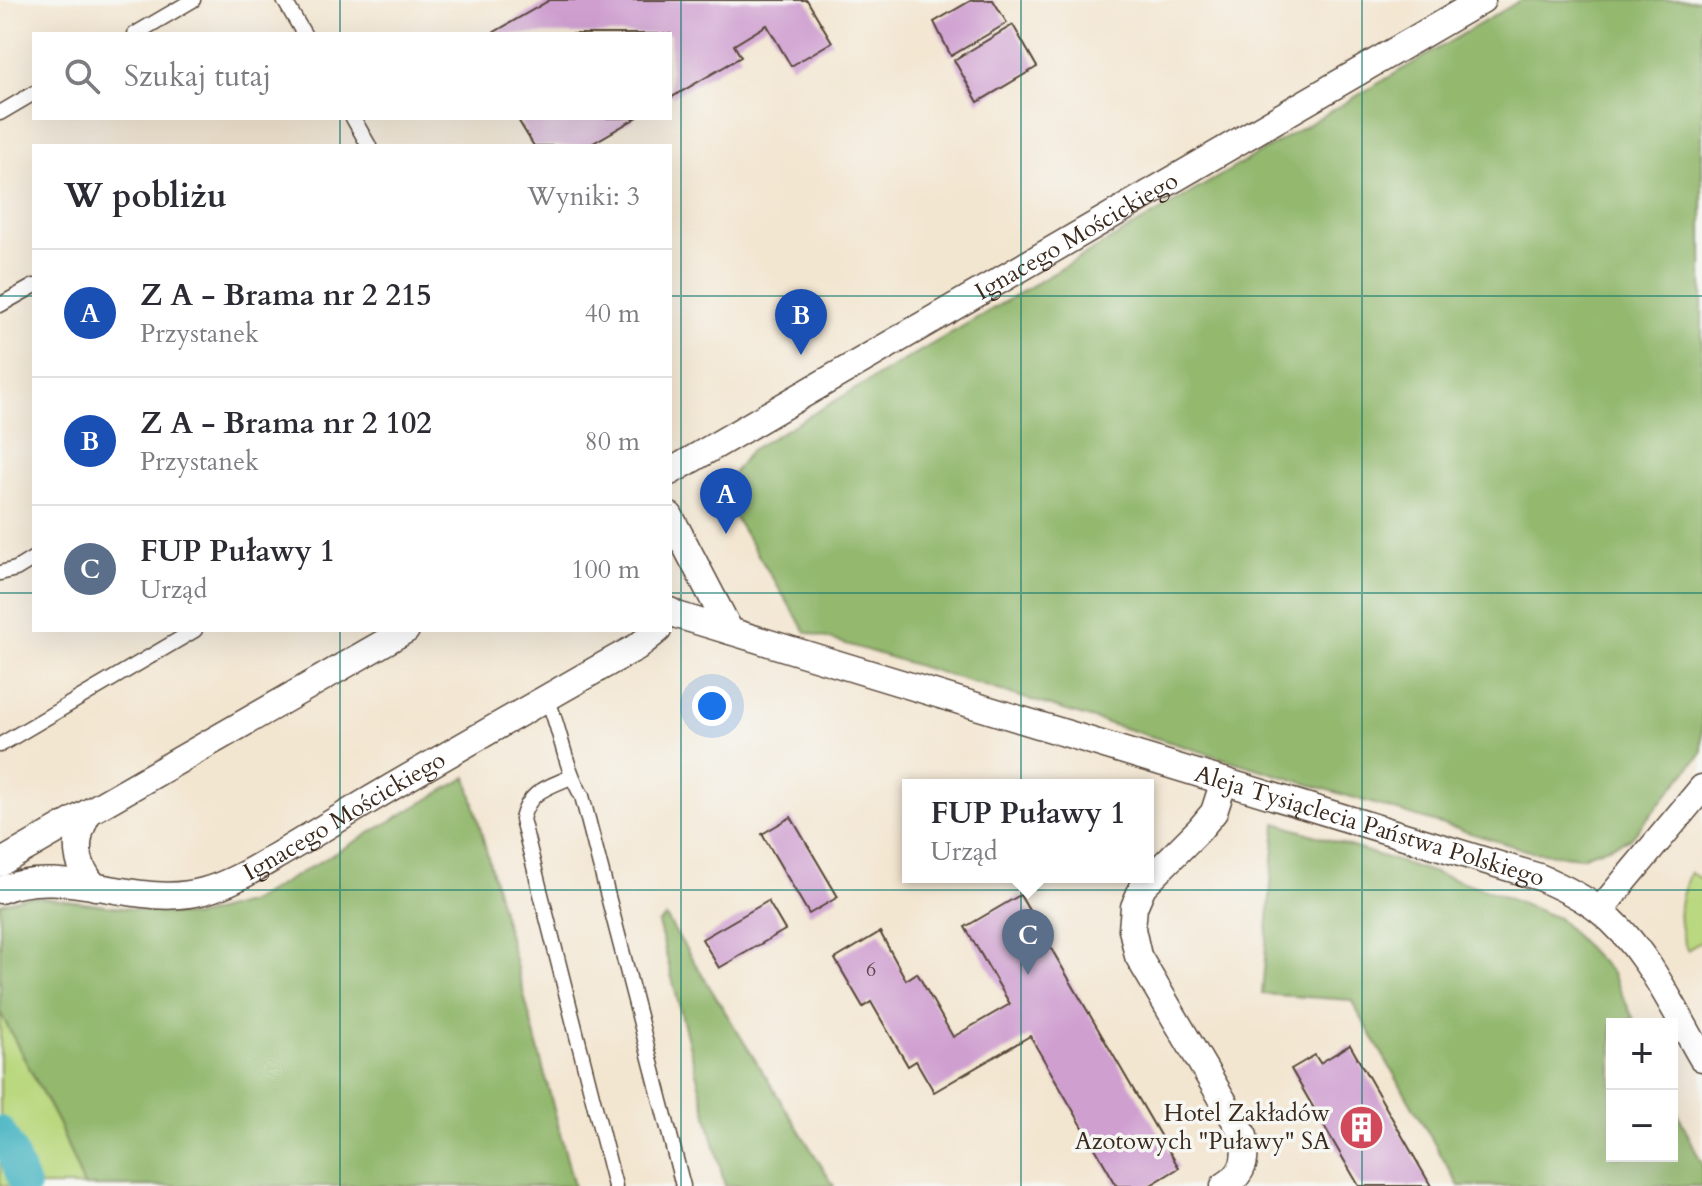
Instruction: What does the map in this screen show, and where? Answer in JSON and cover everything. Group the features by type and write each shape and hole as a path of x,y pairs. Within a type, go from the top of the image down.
{"street":[{"name":"Ignacego Mościckiego","path":"672,471 1482,0"},
{"path":"672,520 730,631"},
{"name":"Ignacego Mościckiego","path":"672,616 706,586"},
{"name":"Aleja Tysiąclecia Państwa Polskiego","path":"672,620 730,631 1539,877 1600,910 1624,934 1648,964 1702,1058"},
{"path":"0,863 403,632"},
{"name":"Ignacego Mościckiego","path":"0,890 32,881 178,896 203,892 266,862 637,647 654,632"},
{"path":"1154,875 1214,812 1224,781"},
{"path":"1600,910 1702,788"},
{"path":"88,813 79,833 77,847 79,862 95,887"},
{"path":"1146,883 1134,907 1132,929 1138,956 1244,1136 1246,1159 1234,1180 1224,1186"}],"lane":[{"path":"138,32 193,0"},
{"path":"284,0 303,32"},
{"path":"0,113 32,94"},
{"path":"354,120 368,144"},
{"path":"0,305 32,287"},
{"path":"0,573 16,569 32,559"},
{"path":"0,745 192,632"},
{"path":"547,698 571,777 582,796 683,1186"},
{"path":"571,777 538,792 525,806 522,819 615,1186"}],"green space":[{"path":"1521,0 1702,0 1702,753 1630,839 1581,857 1533,852 806,632 719,492 751,450"},
{"path":"467,777 574,1186 84,1186 59,1125 0,1012 0,904 28,896 195,917 250,902"},
{"path":"1276,823 1482,888 1558,918 1611,972 1633,1018 1606,1018 1606,1162 1678,1162 1678,1114 1702,1164 1702,1186 1459,1186 1351,1000 1262,994"},
{"path":"1690,872 1702,880 1702,941 1687,950 1680,911"},
{"path":"666,917 834,1186 725,1186 658,923"},
{"path":"0,1012 59,1125 84,1186 0,1186"}],"building":[{"path":"550,0 807,0 832,42 791,66 767,25 734,45 741,57 672,97 672,32 494,32"},
{"path":"972,0 993,0 1007,23 951,56 934,22"},
{"path":"1013,25 1037,67 978,102 954,60"},
{"path":"518,120 633,120 591,144 533,144"},
{"path":"791,817 838,897 809,914 762,834"},
{"path":"1020,895 1179,1168 1149,1186 1117,1186 1030,1036 934,1092 916,1061 908,1066 871,1002 863,1007 835,959 880,932 906,980 917,973 953,1037 1010,1004 965,927"},
{"path":"768,901 785,930 719,968 702,939"},
{"name":"Hotel Zakładów Azotowych \"Puławy\" SA","path":"1350,1045 1431,1186 1359,1186 1291,1069 1315,1055 1320,1063"}],"waterway":[{"path":"0,1131 25,1186"}],"place":[{"name":"Z A - Brama nr 2 102","path":"801,355"},
{"name":"Z A - Brama nr 2 215","path":"726,534"},
{"name":"FUP Puławy 1","path":"1028,975"},
{"name":"Hotel Zakładów Azotowych \"Puławy\" SA","path":"1361,1127"}]}
